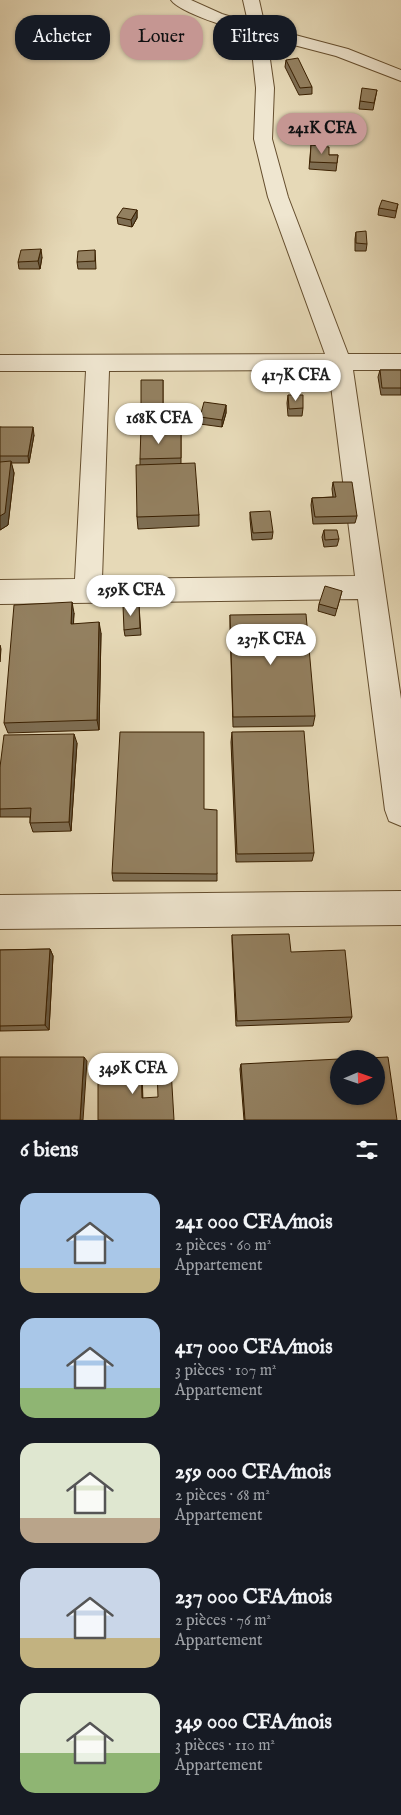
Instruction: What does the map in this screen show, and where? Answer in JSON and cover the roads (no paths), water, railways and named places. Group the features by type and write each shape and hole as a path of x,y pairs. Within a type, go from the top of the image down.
{"street":[{"path":"180,0 201,12 213,16"},
{"path":"251,0 254,15"},
{"path":"297,41 335,50 401,76"},
{"path":"262,60 266,88 263,139 278,197 340,363 401,810"},
{"path":"0,362 401,362"},
{"path":"88,591 98,363"},
{"path":"0,592 371,587"},
{"path":"0,912 401,908"}]}
